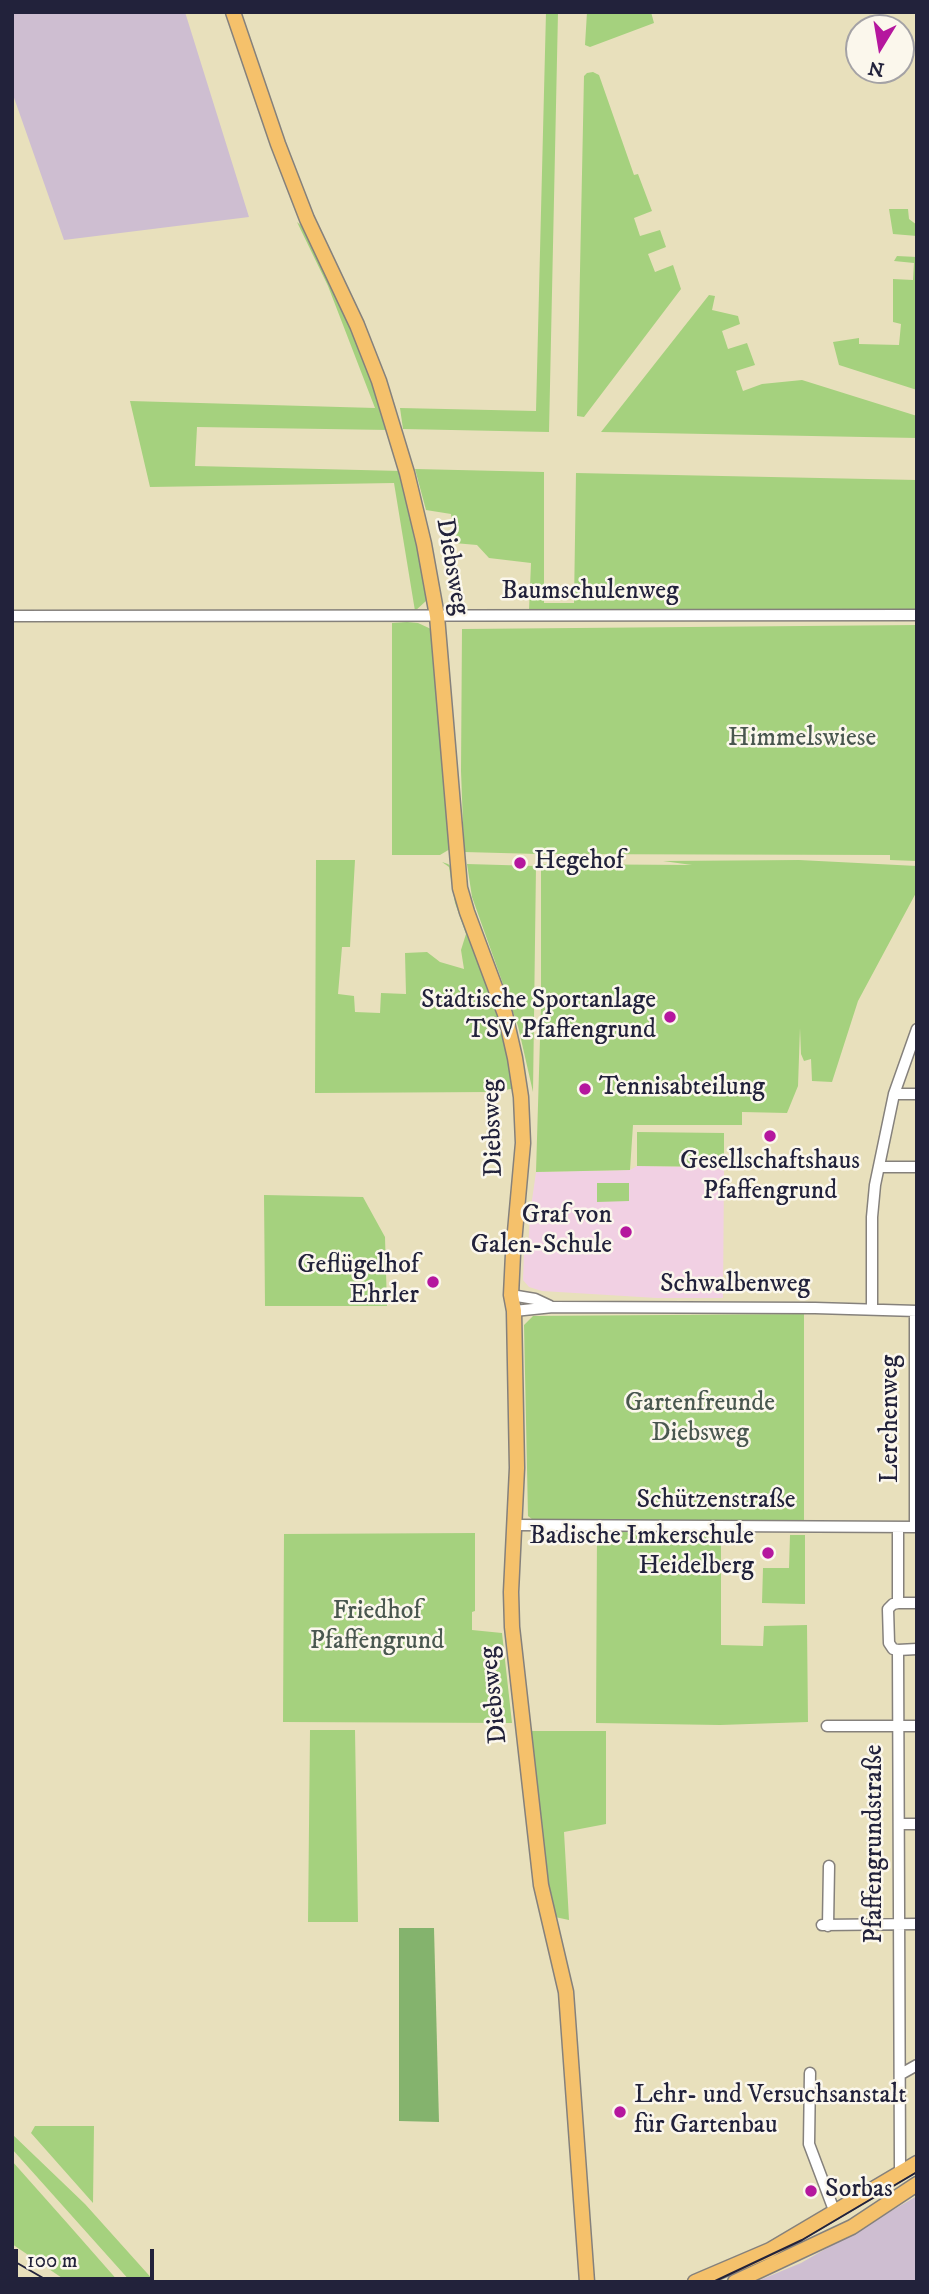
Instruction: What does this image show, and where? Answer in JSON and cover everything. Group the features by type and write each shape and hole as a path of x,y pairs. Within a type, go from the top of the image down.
{"main road":[{"name":"Diebsweg","path":"233,12 287,169 379,381 407,474 437,615 460,888 505,1014 515,1058 521,1097 523,1164 511,1295 517,1310 513,1627 541,1885 566,1992 588,2280"},
{"path":"695,2282 770,2250 917,2163"},
{"path":"735,2282 869,2216 917,2184"},
{"path":"858,2200 869,2216"},
{"path":"830,2237 843,2225 838,2212"}],"street":[{"name":"Baumschulenweg","path":"12,616 917,615"},
{"path":"872,1310 872,1217 880,1167 894,1094 917,1029"},
{"path":"894,1094 917,1094"},
{"path":"880,1167 917,1167"},
{"name":"Schwalbenweg","path":"511,1295 535,1299 552,1307"},
{"name":"Schwalbenweg","path":"517,1310 552,1307 916,1311"},
{"name":"Lerchenweg","path":"916,1311 916,1527"},
{"name":"Schützenstraße","path":"514,1525 916,1527"},
{"name":"Pfaffengrundstraße","path":"898,1527 898,1603 888,1609 889,1643 893,1649 898,1650 900,2167 903,2172"},
{"path":"898,1603 917,1603"},
{"path":"898,1650 917,1649"},
{"path":"827,1726 917,1726"},
{"path":"899,1824 917,1824"},
{"path":"829,1867 825,1925 917,1924"},
{"path":"901,2074 917,2066"},
{"path":"810,2073 809,2144 832,2205 838,2212"}],"shaded area":[{"path":"12,12 185,12 249,217 64,240 12,92"},
{"name":"Graf von Galen-Schule","path":"637,1166 724,1167 723,1298 657,1298 542,1291 529,1287 523,1280 524,1251 528,1251 536,1172 630,1170"},
{"path":"917,2196 917,2282 755,2282 801,2263"}],"green space":[{"path":"546,12 558,12 549,432 403,429 400,408 536,411"},
{"path":"587,12 651,12 654,23 590,47 585,45"},
{"path":"593,72 599,75 634,175 638,174 652,211 634,218 640,236 660,230 666,247 648,254 655,272 673,265 681,289 584,417 577,416 584,76"},
{"path":"889,209 908,209 909,219 917,225 917,236 893,234"},
{"path":"297,222 308,232 374,379 390,430 197,427 195,466 402,471 414,519 426,591 426,601 415,611 394,483 150,487 130,401 375,408 328,286"},
{"path":"897,256 917,257 917,390 839,365 833,342 859,338 859,344 899,345 901,324 893,322 893,279 913,280 914,263 894,261"},
{"path":"709,295 715,296 712,310 738,316 740,324 722,331 728,349 747,343 755,365 736,371 743,391 762,384 802,380 917,416 917,438 601,432"},
{"path":"415,469 544,472 544,603 574,603 576,473 917,480 917,612 529,611 531,563 489,558 477,545 454,543 451,514 426,510"},
{"path":"392,623 418,623 431,629 450,849 440,855 392,855"},
{"name":"Himmelswiese","path":"917,625 917,861 890,860 890,855 464,852 461,771 462,629"},
{"path":"316,860 355,860 350,947 342,947 338,994 354,996 355,1012 380,1013 381,993 406,994 405,953 427,952 440,962 464,969 461,950 466,934 455,903 449,867 442,862 453,868 502,1023 514,1086 511,1089 491,1092 315,1093"},
{"name":"Städtische Sportanlage TSV Pfaffengrund","path":"799,860 917,866 917,891 858,1001 832,1082 812,1081 811,1059 804,1061 801,1054 800,1028 798,1086 787,1113 742,1112 742,1125 633,1125 630,1170 536,1172 541,1005 541,864 692,865 663,861"},
{"path":"467,864 536,866 533,1092 518,1026 472,897"},
{"path":"637,1132 724,1133 724,1167 637,1166"},
{"path":"597,1183 629,1183 629,1201 597,1202"},
{"path":"264,1195 363,1197 385,1237 387,1306 265,1306"},
{"name":"Gartenfreunde Diebsweg","path":"804,1314 804,1522 537,1523 528,1516 524,1325 533,1316"},
{"path":"721,1530 721,1645 763,1646 764,1626 807,1625 808,1722 720,1725 596,1723 597,1532"},
{"name":"Friedhof Pfaffengrund","path":"475,1533 475,1611 472,1612 472,1630 502,1633 512,1723 283,1722 284,1534"},
{"path":"790,1535 805,1535 805,1604 762,1603 763,1568 789,1568"},
{"path":"310,1730 355,1730 358,1922 308,1922"},
{"path":"528,1731 606,1731 606,1824 564,1832 569,1920 555,1917 551,1912"},
{"path":"399,1928 434,1928 439,2122 399,2121"},
{"path":"35,2126 94,2126 93,2203 31,2133"},
{"path":"12,2134 85,2204 155,2282 131,2282 12,2149"},
{"path":"12,2161 119,2282 68,2282 12,2244"}],"tram line":[{"path":"713,2282 802,2240 917,2172"},
{"path":"12,2260 50,2282"}],"place":[{"name":"Hegehof","path":"520,863"},
{"name":"Städtische Sportanlage TSV Pfaffengrund","path":"670,1017"},
{"name":"Tennisabteilung","path":"585,1089"},
{"name":"Gesellschaftshaus Pfaffengrund","path":"770,1136"},
{"name":"Graf von Galen-Schule","path":"626,1232"},
{"name":"Geflügelhof Ehrler","path":"433,1282"},
{"name":"Badische Imkerschule Heidelberg","path":"768,1553"},
{"name":"Lehr- und Versuchsanstalt für Gartenbau","path":"620,2112"},
{"name":"Sorbas","path":"811,2191"}]}
